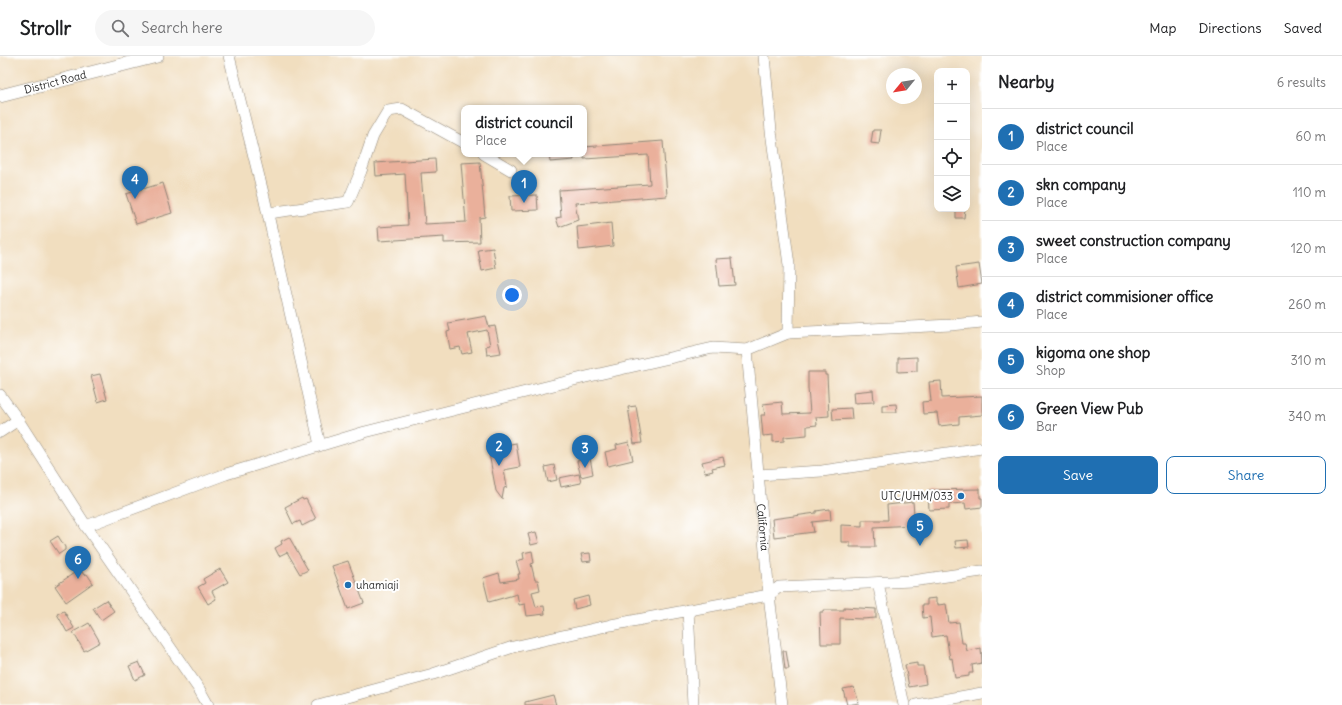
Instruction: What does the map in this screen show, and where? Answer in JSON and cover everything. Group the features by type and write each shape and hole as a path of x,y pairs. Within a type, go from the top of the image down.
{"street":[{"name":"District Road","path":"0,96 157,56"},
{"path":"229,56 268,213 320,446"},
{"path":"764,56 771,130 789,265 788,333"},
{"path":"268,213 348,202 373,136 388,111 402,109 461,141"},
{"path":"489,157 511,170"},
{"path":"86,526 226,474 365,432 586,377 713,348 747,350 788,333 951,325 982,322"},
{"name":"California","path":"747,350 769,595 782,705"},
{"path":"0,395 18,420 86,526 199,689 208,705"},
{"path":"0,432 18,420"},
{"path":"758,475 822,471 982,448"},
{"path":"318,705 332,703 433,674 513,647 611,625 769,595 779,587 912,581 982,571"},
{"path":"878,583 904,705"},
{"path":"688,610 693,705"},
{"path":"916,705 982,694"}],"building":[{"path":"873,130 881,130 879,144 871,143"},
{"path":"663,141 667,196 575,203 578,220 559,227 556,218 561,217 559,190 650,184 648,155 584,159 584,157 587,157 587,147"},
{"path":"549,157 574,157 574,160 550,162"},
{"path":"435,159 436,172 421,173 425,224 466,222 461,163 480,162 485,217 479,218 480,242 444,243 444,237 379,241 378,227 408,225 405,174 376,176 375,163"},
{"path":"163,183 172,213 136,224 126,194"},
{"path":"537,195 538,210 511,211 510,196"},
{"path":"956,212 965,212 964,218 956,218"},
{"path":"611,223 613,246 579,250 577,227"},
{"path":"493,248 496,268 482,271 478,250"},
{"path":"732,258 735,285 719,286 716,259"},
{"path":"979,264 982,284 959,288 956,267"},
{"path":"486,316 489,327 495,326 501,353 487,355 486,346 490,345 487,330 468,334 472,352 462,354 460,347 450,349 447,332 450,331 448,323"},
{"path":"917,357 917,371 898,372 898,358"},
{"path":"808,372 825,372 825,375 827,375 829,416 816,417 817,425 807,426 807,435 784,437 784,441 773,442 773,435 763,436 761,415 765,415 763,404 782,402 783,414 810,413"},
{"path":"100,374 107,399 98,402 91,376"},
{"path":"941,381 942,398 982,396 982,415 959,417 959,424 939,426 937,413 923,414 922,402 931,401 929,382"},
{"path":"873,390 874,402 854,403 853,392"},
{"path":"896,404 897,412 882,412 882,405"},
{"path":"636,406 642,443 634,444 628,407"},
{"path":"851,408 852,419 833,420 832,409"},
{"path":"629,442 633,460 608,466 605,452 617,449 616,445"},
{"path":"516,443 520,467 504,470 507,487 504,488 502,499 496,491 488,448"},
{"path":"723,457 725,465 712,468 713,471 705,473 702,462"},
{"path":"590,458 593,474 581,477 577,461"},
{"path":"554,465 557,480 548,482 545,467"},
{"path":"579,474 581,483 561,487 559,478"},
{"path":"980,489 982,507 966,509 965,503 949,504 949,509 929,510 928,490"},
{"path":"302,498 303,500 306,499 316,519 302,526 300,521 293,524 285,507"},
{"path":"913,502 915,525 874,527 875,547 850,547 850,542 841,542 841,525 862,526 862,520 888,520 887,505"},
{"path":"830,509 831,520 812,522 814,532 774,537 772,519 816,513 816,511"},
{"path":"536,532 539,543 531,545 528,534"},
{"path":"58,536 65,547 65,550 59,554 50,541"},
{"path":"289,537 308,570 300,574 287,552 279,556 275,548 282,544 281,541"},
{"path":"968,540 969,547 956,548 955,541"},
{"path":"532,551 534,563 531,564 535,580 538,580 540,590 532,592 536,607 544,606 545,614 527,616 525,604 519,605 517,594 489,602 483,578 499,573 501,582 519,579 518,574 520,574 516,561 524,559 523,553"},
{"path":"590,553 591,561 583,562 581,554"},
{"name":"uhamiaji","path":"348,561 364,603 348,609 332,566"},
{"path":"80,569 84,575 87,574 93,583 66,602 55,586"},
{"path":"220,569 228,582 212,591 216,599 208,604 198,587 205,583 203,579"},
{"path":"588,596 590,605 575,609 573,600"},
{"path":"936,598 936,603 938,603 938,605 946,604 949,623 959,622 962,643 965,643 967,651 981,648 982,663 972,665 973,673 969,673 969,676 955,678 946,635 932,637 930,617 923,618 922,605 927,605 927,599"},
{"path":"106,600 114,611 101,620 93,608"},
{"path":"844,607 876,609 876,618 840,618 840,644 821,644 820,612 824,612 824,610 844,610"},
{"path":"64,611 74,628 67,632 57,614"},
{"path":"89,623 100,642 84,651 73,632"},
{"path":"783,651 786,651 789,669 785,669"},
{"path":"139,662 145,675 135,680 129,666"},
{"path":"917,663 917,666 923,666 926,684 909,687 905,665"},
{"path":"854,687 859,703 847,705 843,689"},
{"path":"553,695 556,705 525,705 525,702"}],"place":[{"name":"district commisioner office","path":"135,199"},
{"name":"district council","path":"524,203"},
{"name":"skn company","path":"499,466"},
{"name":"sweet construction company","path":"585,468"},
{"name":"UTC/UHM/033","path":"961,496"},
{"name":"kigoma one shop","path":"920,546"},
{"name":"Green View Pub","path":"78,579"},
{"name":"uhamiaji","path":"348,585"}]}
